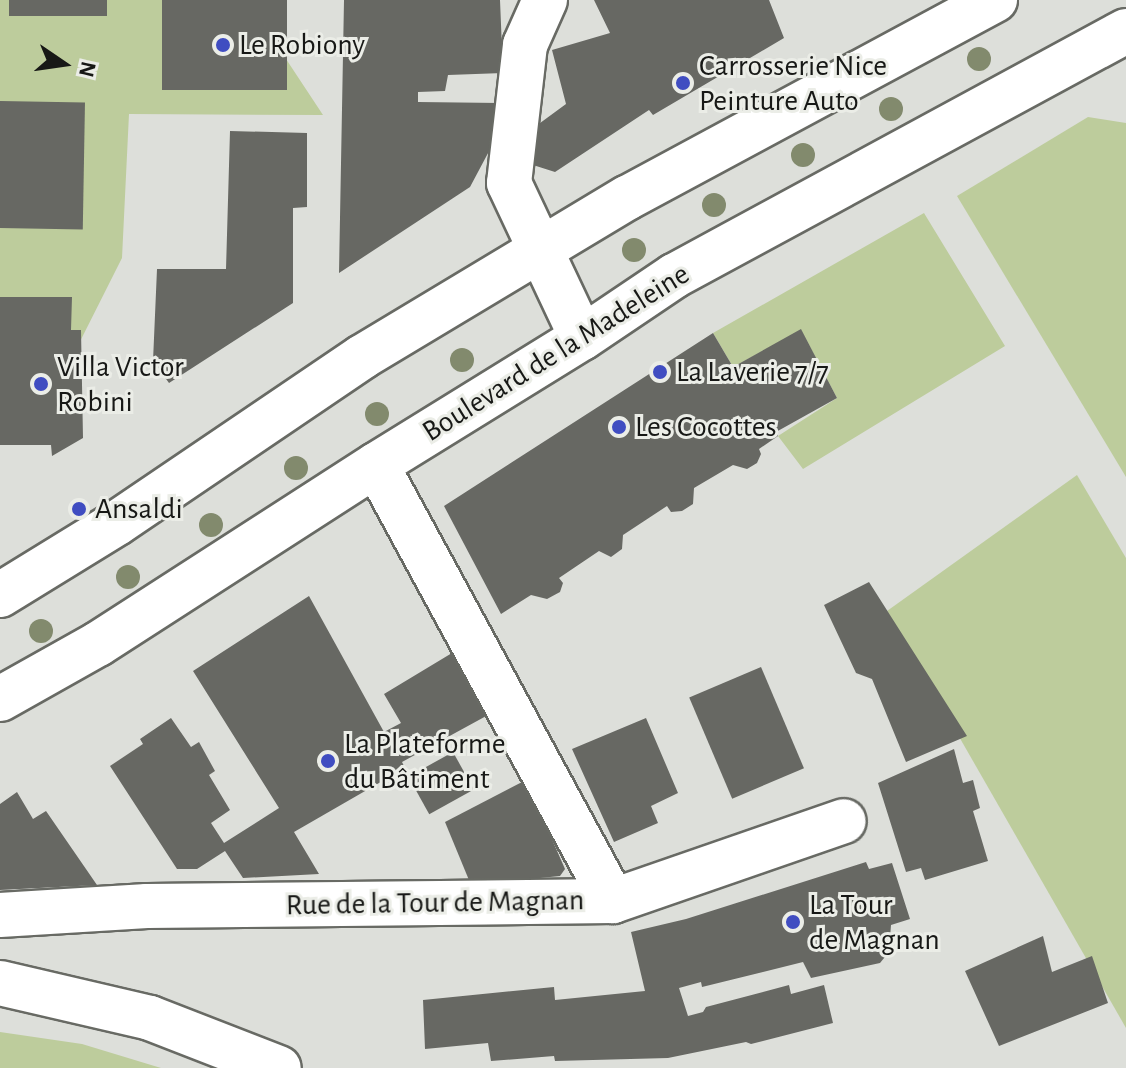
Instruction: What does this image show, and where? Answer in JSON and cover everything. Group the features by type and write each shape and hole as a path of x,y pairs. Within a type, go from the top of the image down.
{"street":[{"path":"545,0 525,45 509,183 582,338"},
{"path":"0,595 117,523 362,357 540,253 627,198 995,0"},
{"name":"Boulevard de la Madeleine","path":"0,699 98,644 376,465 582,338 674,276 1126,31"},
{"name":"Rue de la Tour de Magnan","path":"0,915 147,906 613,901 376,465"},
{"path":"613,901 844,821"},
{"path":"0,983 150,1018 279,1068"}],"green space":[{"path":"0,0 247,0 323,115 129,114 122,258 44,413 0,420"},
{"path":"1088,117 1126,123 1126,477 957,196"},
{"path":"924,213 1005,346 803,469 778,436 837,398 801,330 733,367 713,333"},
{"path":"1077,475 1126,558 1126,1028 887,611"},
{"path":"0,1032 82,1044 161,1068 0,1068"}],"building":[{"path":"9,0 107,0 107,16 9,16"},
{"name":"Le Robiony","path":"162,0 287,0 287,90 162,90"},
{"path":"344,0 500,0 503,73 448,75 445,91 418,92 418,102 500,103 495,140 470,187 339,273"},
{"path":"594,0 769,0 784,38 653,115 649,110 555,172 533,165 536,126 566,104 552,50 610,33"},
{"path":"0,101 85,102 83,229 0,228"},
{"path":"230,131 307,133 307,207 293,208 293,303 169,383 153,361 157,269 226,269"},
{"name":"Villa Victor Robini","path":"0,297 72,297 71,330 81,330 83,438 52,456 51,445 0,445"},
{"path":"801,329 837,398 776,432 778,436 759,449 761,454 757,463 747,469 733,465 694,488 693,504 682,511 671,512 667,506 623,535 622,549 611,557 599,551 559,578 563,583 560,592 547,599 531,595 501,614 444,506 713,333 733,367"},
{"path":"869,582 967,736 906,762 872,679 856,673 824,605"},
{"path":"309,596 384,732 401,723 384,694 452,653 466,678 478,671 499,709 402,762 405,768 294,832 319,874 243,878 225,851 197,869 177,869 110,766 143,744 140,739 171,718 191,747 199,742 215,771 209,775 230,810 211,823 224,843 279,808 193,671"},
{"path":"761,667 804,768 732,799 689,697"},
{"path":"646,718 678,793 651,806 658,823 614,842 572,749"},
{"path":"954,749 963,783 973,780 980,808 973,811 988,861 925,880 921,868 906,872 878,783"},
{"path":"453,752 474,790 429,814 408,777"},
{"path":"526,780 565,869 560,876 471,885 445,822"},
{"path":"17,792 33,819 46,811 97,885 0,890 0,804"},
{"path":"866,862 869,869 892,863 910,919 891,925 889,952 880,963 811,978 803,962 702,987 701,982 679,988 688,1016 703,1012 706,1007 789,985 791,994 824,985 833,1023 751,1044 746,1042 668,1058 555,1061 554,1056 491,1061 488,1043 425,1049 423,1000 554,987 555,1000 645,991 631,932 686,919"},
{"path":"1043,936 1052,972 1092,956 1108,1003 999,1046 965,971"}],"place":[{"name":"Le Robiony","path":"223,45"},
{"name":"Carrosserie Nice Peinture Auto","path":"683,83"},
{"name":"La Laverie 7/7","path":"660,372"},
{"name":"Villa Victor Robini","path":"41,384"},
{"name":"Les Cocottes","path":"619,427"},
{"name":"Ansaldi","path":"79,509"},
{"name":"La Plateforme du Bâtiment","path":"328,761"},
{"name":"La Tour de Magnan","path":"793,922"}]}
